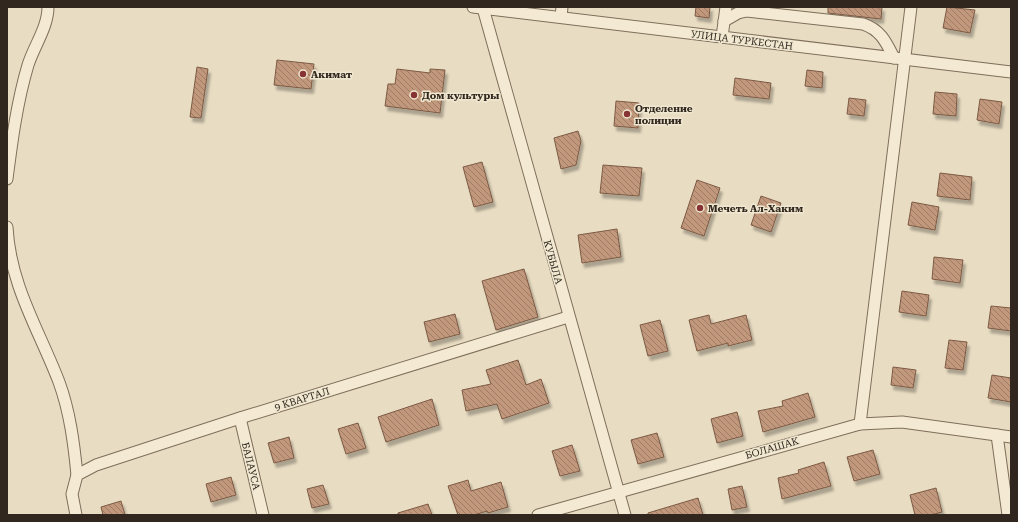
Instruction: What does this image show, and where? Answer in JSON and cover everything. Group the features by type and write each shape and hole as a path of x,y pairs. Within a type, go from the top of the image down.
{"street":[{"path":"7,179 17,109 29,63 39,40 48,13 48,7"},
{"path":"722,37 726,7"},
{"path":"860,424 900,59 911,7"},
{"name":"УЛИЦА ТУРКЕСТАН","path":"478,8 562,12 722,37 1011,72"},
{"name":"КУБЫЛА","path":"478,8 626,515"},
{"path":"724,21 738,13 747,11 863,24 873,27 883,36 900,59"},
{"path":"7,228 8,246 20,293 59,384 72,432 77,475 72,494 76,515"},
{"name":"9 КВАРТАЛ","path":"77,475 96,465 240,418 568,317"},
{"name":"БАЛАУСА","path":"240,418 263,515"},
{"name":"БОЛАШАК","path":"538,515 860,424 902,422 1011,437"},
{"path":"997,435 1008,515"}],"building":[{"path":"696,7 710,7 709,18 695,16"},
{"path":"828,7 882,7 881,19 828,13"},
{"path":"947,7 975,10 970,33 943,28"},
{"name":"Акимат","path":"277,60 314,64 311,89 274,85"},
{"path":"197,67 208,69 201,118 190,117"},
{"name":"Дом культуры","path":"397,69 430,73 430,69 445,70 440,113 385,106 388,84 395,84"},
{"path":"807,70 823,72 822,88 805,86"},
{"path":"735,78 771,83 769,99 733,95"},
{"path":"935,92 957,94 956,116 933,114"},
{"path":"849,98 866,100 864,116 847,114"},
{"path":"980,99 1002,102 999,124 977,120"},
{"name":"Отделение полиции","path":"616,101 639,103 638,128 614,126"},
{"path":"578,131 581,141 576,165 561,169 554,138"},
{"path":"482,162 493,202 474,207 463,167"},
{"path":"603,165 642,168 639,196 600,193"},
{"path":"940,173 972,177 970,200 937,196"},
{"name":"Мечеть Ал-Хаким","path":"697,180 720,188 704,236 681,228"},
{"path":"761,196 781,203 771,232 751,225"},
{"path":"912,202 939,207 935,230 908,225"},
{"path":"617,229 621,257 582,263 578,235"},
{"path":"934,257 963,260 960,283 932,279"},
{"path":"524,269 538,317 496,330 482,281"},
{"path":"902,291 929,295 926,316 899,312"},
{"path":"991,306 1011,308 1011,331 988,328"},
{"path":"455,314 460,334 429,342 424,322"},
{"path":"709,315 711,324 746,315 752,340 728,346 728,343 697,351 689,320"},
{"path":"660,320 668,351 648,356 640,325"},
{"path":"949,340 967,342 963,370 945,368"},
{"path":"518,360 526,385 541,379 549,403 502,419 497,404 466,411 462,390 491,384 486,370"},
{"path":"893,367 916,370 913,388 891,385"},
{"path":"992,375 1011,378 1011,402 988,398"},
{"path":"808,393 815,417 763,432 758,411 783,406 782,401"},
{"path":"432,399 439,425 386,442 378,417"},
{"path":"737,412 743,436 717,443 711,419"},
{"path":"358,423 366,448 346,454 338,429"},
{"path":"657,433 664,457 638,464 631,440"},
{"path":"289,437 294,458 274,463 268,443"},
{"path":"572,445 580,471 560,476 552,451"},
{"path":"873,450 880,474 854,481 847,457"},
{"path":"824,462 831,486 782,499 778,478 799,473 798,470"},
{"path":"231,477 236,495 211,502 206,484"},
{"path":"468,480 471,491 501,482 508,507 488,513 487,511 474,515 458,515 448,486"},
{"path":"323,485 329,504 312,508 307,489"},
{"path":"742,486 747,507 732,510 728,489"},
{"path":"936,488 942,512 931,515 915,515 910,495"},
{"path":"698,498 703,515 648,515 648,513"},
{"path":"121,501 125,515 103,515 101,507"},
{"path":"428,504 432,515 398,515 398,513"}],"place":[{"name":"Акимат","path":"303,74"},
{"name":"Дом культуры","path":"414,95"},
{"name":"Отделение полиции","path":"627,114"},
{"name":"Мечеть Ал-Хаким","path":"700,208"}]}
